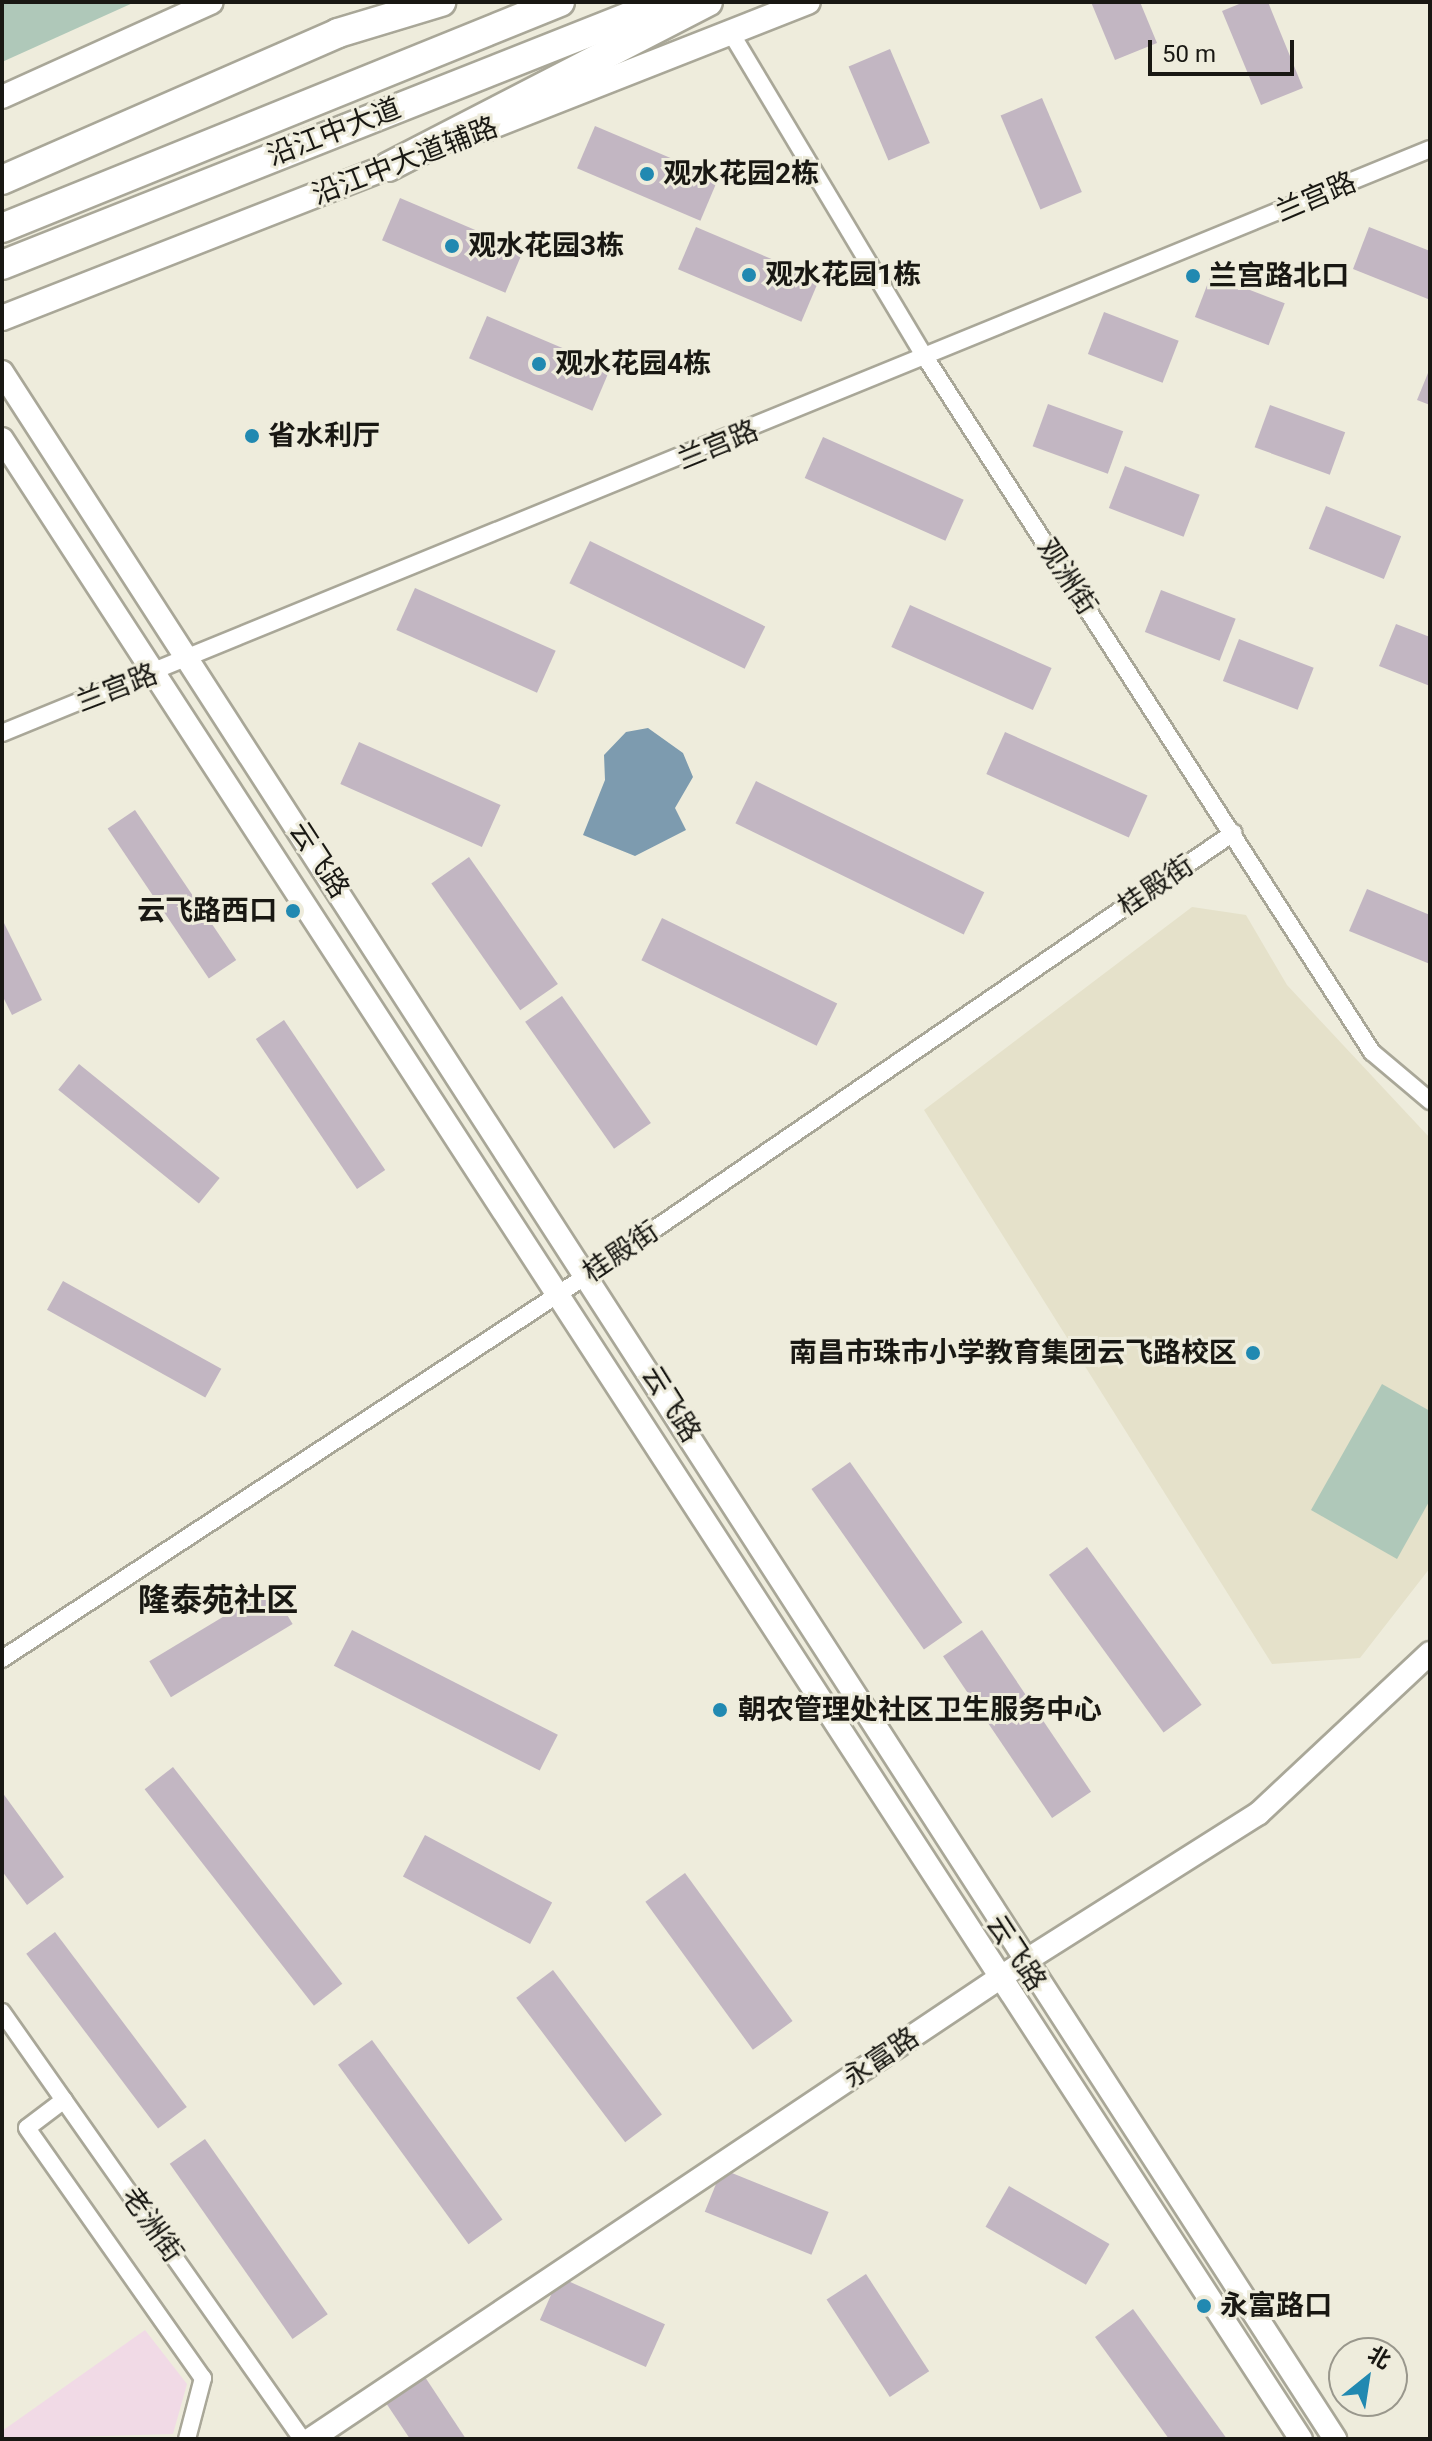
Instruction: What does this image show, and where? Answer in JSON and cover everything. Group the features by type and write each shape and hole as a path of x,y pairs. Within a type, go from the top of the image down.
{"highway":[{"path":"2,180 338,33 441,2"},
{"name":"沿江中大道","path":"2,228 560,2"},
{"name":"沿江中大道","path":"2,265 666,2"},
{"path":"388,167 708,2"}],"main road":[{"path":"2,97 212,2"},
{"name":"沿江中大道辅路","path":"2,318 808,2"},
{"name":"云飞路","path":"2,372 589,1274 1022,1963 1335,2439"},
{"name":"云飞路","path":"2,439 1301,2439"},
{"name":"永富路","path":"311,2439 1022,1963 1259,1813 1430,1653"}],"street":[{"name":"观洲街","path":"731,33 927,360 1372,1052 1430,1101"},
{"name":"兰宫路","path":"2,733 927,360 1430,149"},
{"name":"桂殿街","path":"2,1659 589,1274 1233,833"},
{"name":"老洲街","path":"2,2012 302,2439"},
{"path":"64,2100 27,2128 203,2378 187,2439"}],"shaded area":[{"name":"南昌市珠市小学教育集团云飞路校区","path":"1192,907 1246,915 1287,985 1430,1138 1430,1568 1360,1658 1272,1664 924,1110"},
{"path":"145,2330 187,2384 173,2434 2,2439 2,2431"}],"green space":[{"path":"2,2 135,2 2,62"},
{"path":"1382,1384 1430,1411 1430,1500 1397,1559 1311,1510"}],"water":[{"path":"648,728 683,753 693,777 675,808 686,830 635,856 583,835 605,780 604,755 626,732"}],"building":[{"path":"1091,2 1140,2 1157,43 1115,60"},
{"path":"1244,2 1268,2 1303,88 1261,105 1222,11"},
{"path":"890,49 930,143 888,160 849,67"},
{"path":"1042,98 1082,192 1040,209 1001,116"},
{"name":"观水花园2栋","path":"595,126 718,178 700,221 577,168"},
{"name":"观水花园3栋","path":"400,198 523,250 505,293 382,240"},
{"name":"观水花园1栋","path":"696,227 819,279 801,322 678,269"},
{"path":"1369,227 1430,251 1428,299 1353,269"},
{"path":"1211,275 1285,303 1269,345 1195,317"},
{"path":"1104,312 1179,341 1163,383 1088,354"},
{"name":"观水花园4栋","path":"487,316 610,368 592,411 469,358"},
{"path":"1430,368 1430,405 1417,400"},
{"path":"1048,404 1123,431 1108,474 1033,446"},
{"path":"1270,405 1345,432 1330,475 1255,447"},
{"path":"823,437 964,500 945,541 805,478"},
{"path":"1125,466 1200,495 1184,537 1109,508"},
{"path":"1326,506 1401,536 1384,579 1309,549"},
{"path":"590,541 765,626 745,669 569,583"},
{"path":"415,588 556,651 537,693 396,630"},
{"path":"1161,590 1236,619 1220,661 1145,632"},
{"path":"910,605 1052,668 1033,710 891,647"},
{"path":"1396,624 1430,637 1430,686 1379,666"},
{"path":"1239,639 1314,668 1298,710 1223,681"},
{"path":"1005,732 1148,795 1129,837 986,774"},
{"path":"359,742 501,805 482,847 340,784"},
{"path":"756,781 984,892 964,935 735,823"},
{"path":"135,810 236,960 209,979 108,828"},
{"path":"469,857 558,984 520,1010 431,883"},
{"path":"1367,889 1430,915 1430,964 1349,931"},
{"path":"662,918 837,1003 817,1046 641,960"},
{"path":"2,919 42,1000 12,1015 2,995"},
{"path":"562,996 651,1123 614,1149 525,1022"},
{"path":"284,1020 385,1170 357,1189 256,1039"},
{"path":"79,1064 220,1178 199,1204 58,1090"},
{"path":"63,1281 221,1369 205,1398 47,1310"},
{"path":"850,1462 962,1623 924,1650 811,1489"},
{"path":"1087,1547 1202,1705 1164,1732 1049,1575"},
{"path":"271,1588 293,1624 171,1697 149,1661"},
{"path":"352,1630 558,1735 540,1771 334,1666"},
{"path":"982,1630 1091,1792 1052,1818 943,1656"},
{"path":"173,1767 342,1984 314,2006 145,1789"},
{"path":"2,1792 64,1877 27,1905 2,1871"},
{"path":"425,1835 552,1903 530,1944 403,1876"},
{"path":"685,1873 793,2021 753,2050 645,1902"},
{"path":"55,1932 187,2107 158,2129 26,1954"},
{"path":"553,1970 662,2115 625,2142 516,1998"},
{"path":"372,2040 502,2220 469,2244 338,2065"},
{"path":"205,2139 328,2314 293,2339 170,2164"},
{"path":"722,2169 829,2212 811,2255 705,2212"},
{"path":"1009,2186 1109,2244 1086,2285 986,2227"},
{"path":"866,2274 929,2371 890,2397 827,2300"},
{"path":"559,2277 665,2324 646,2367 540,2320"},
{"path":"1133,2309 1227,2439 1169,2439 1095,2337"},
{"path":"425,2377 466,2439 410,2439 386,2403"}],"place":[{"name":"观水花园2栋","path":"647,174"},
{"name":"观水花园3栋","path":"452,246"},
{"name":"观水花园1栋","path":"749,275"},
{"name":"兰宫路北口","path":"1193,276"},
{"name":"观水花园4栋","path":"539,364"},
{"name":"省水利厅","path":"252,436"},
{"name":"云飞路西口","path":"293,911"},
{"name":"南昌市珠市小学教育集团云飞路校区","path":"1253,1353"},
{"name":"朝农管理处社区卫生服务中心","path":"720,1710"},
{"name":"永富路口","path":"1204,2306"}],"district":[{"name":"隆泰苑社区","path":"218,1600"}]}
